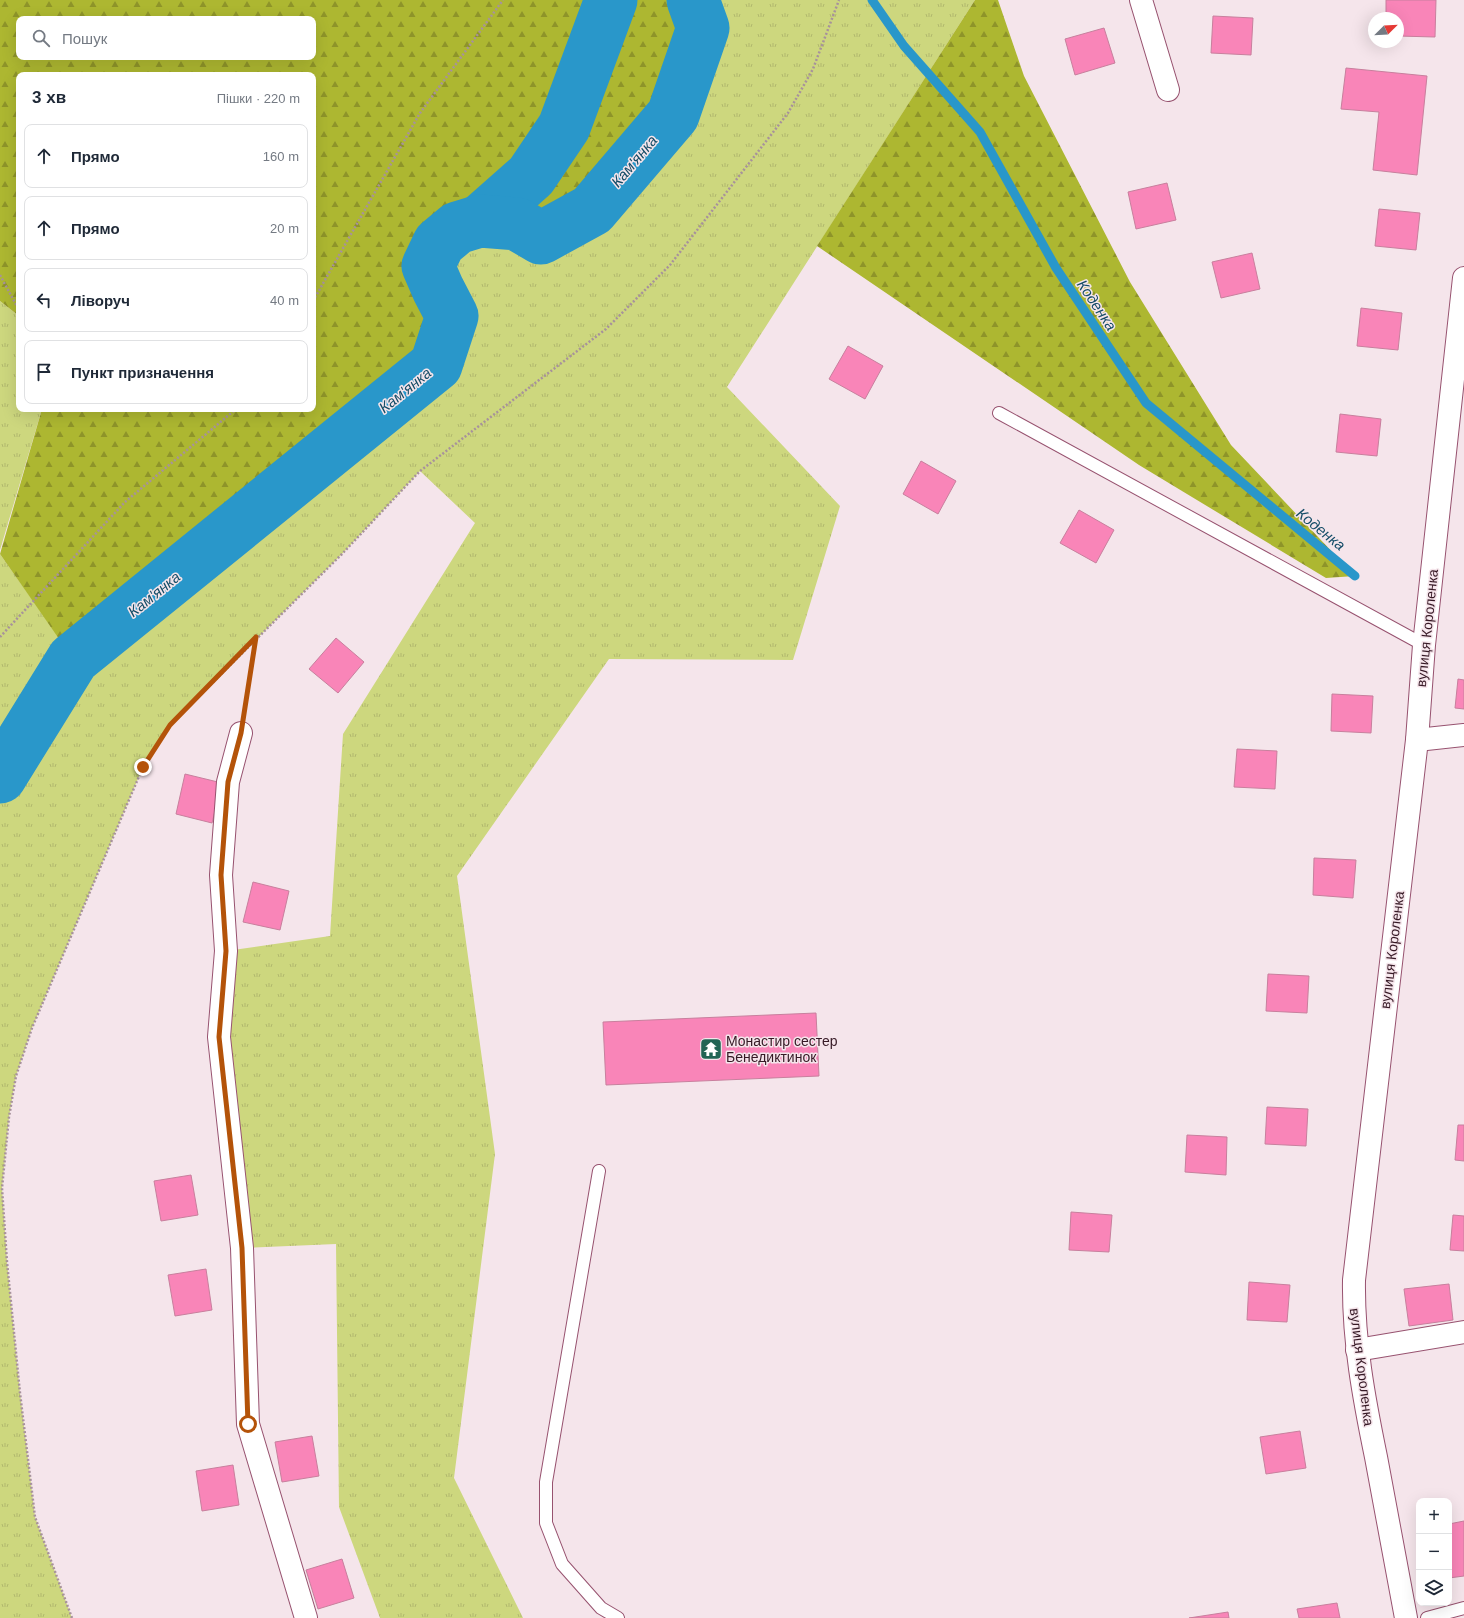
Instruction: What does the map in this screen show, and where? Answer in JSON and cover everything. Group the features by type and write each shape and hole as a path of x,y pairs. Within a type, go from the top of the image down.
{"street":[{"path":"1141,0 1168,90"},
{"name":"вулиця Короленка","path":"1406,1618 1368,1418 1357,1350 1354,1312 1354,1280 1417,740 1424,645 1464,279"},
{"path":"241,733 228,782 222,867 226,951 219,1037 242,1248 248,1424 306,1618"},
{"path":"1417,740 1464,735"},
{"path":"1357,1350 1464,1332"}],"lane":[{"path":"999,413 1424,645"},
{"path":"599,1171 546,1482 546,1523 562,1564 601,1608 618,1618"},
{"path":"1427,1618 1464,1608"}],"path":[{"path":"316,296 420,113 503,0"},
{"path":"72,1618 35,1517 6,1262 2,1188 9,1117 16,1076 32,1028 143,767 170,725 256,637 342,554 420,471 606,329 670,265 788,113 813,69 839,0"},
{"path":"0,275 16,304"},
{"path":"0,637 125,502 232,412"},
{"path":"241,733 256,637"}],"green space":[{"path":"0,0 693,0 703,28 673,115 592,210 541,238 517,224 480,221 457,228 439,243 428,266 452,316 436,365 73,659 0,554 41,412 316,412 316,72 16,72 16,314 0,301"},
{"path":"693,0 975,0 727,387 840,506 793,660 609,659 457,876 495,1154 454,1478 523,1618 380,1618 339,1507 336,1244 242,1248 219,1037 226,951 330,936 343,734 475,523 420,471 342,554 170,725 143,767 32,1028 16,1076 9,1117 2,1188 7,1262 20,1393 35,1517 72,1618 0,1618 0,554 74,659 438,289 428,266 439,243 457,228 480,221 517,224 541,238 703,28"},
{"path":"975,0 998,0 1024,76 1130,282 1231,445 1355,576 1326,578 1139,465 817,246"},
{"path":"0,301 16,314 16,412 41,412 0,550"}],"building":[{"path":"1386,0 1436,0 1435,37 1404,36 1404,12 1386,12"},
{"path":"1213,16 1253,18 1251,55 1211,53"},
{"path":"1104,28 1115,63 1075,75 1065,39"},
{"path":"1346,68 1427,76 1417,175 1373,170 1379,112 1341,109"},
{"path":"1167,183 1176,220 1136,229 1128,192"},
{"path":"1379,209 1420,213 1416,250 1375,246"},
{"path":"1252,253 1260,289 1221,298 1212,262"},
{"path":"1361,308 1402,313 1398,350 1357,346"},
{"path":"848,346 883,366 865,399 829,379"},
{"path":"1340,414 1381,419 1377,456 1336,452"},
{"path":"921,461 956,481 938,514 903,494"},
{"path":"1079,510 1114,530 1096,563 1060,543"},
{"path":"336,638 364,662 338,693 309,669"},
{"path":"1458,679 1464,680 1464,709 1455,708"},
{"path":"1332,694 1373,696 1371,733 1331,731"},
{"path":"1237,749 1277,751 1275,789 1234,787"},
{"path":"185,774 222,783 212,823 176,814"},
{"path":"1314,858 1356,860 1353,898 1313,895"},
{"path":"253,882 289,891 280,930 243,922"},
{"path":"1268,974 1309,976 1307,1013 1266,1011"},
{"name":"Монастир сестер Бенедиктинок","path":"816,1013 819,1076 606,1085 603,1022"},
{"path":"1267,1107 1308,1109 1306,1146 1265,1144"},
{"path":"1458,1125 1464,1125 1464,1161 1455,1160"},
{"path":"1187,1135 1227,1137 1226,1175 1185,1172"},
{"path":"191,1175 198,1215 161,1221 154,1181"},
{"path":"1071,1212 1112,1215 1109,1252 1069,1250"},
{"path":"1453,1215 1464,1216 1464,1251 1450,1250"},
{"path":"206,1269 212,1310 175,1316 168,1275"},
{"path":"1249,1282 1290,1285 1287,1322 1247,1320"},
{"path":"1449,1284 1453,1320 1409,1326 1404,1289"},
{"path":"1300,1431 1306,1468 1266,1474 1260,1437"},
{"path":"312,1436 319,1476 282,1482 275,1442"},
{"path":"233,1465 239,1505 202,1511 196,1471"},
{"path":"1464,1521 1464,1576 1452,1578 1452,1534 1452,1523"},
{"path":"342,1559 354,1598 318,1609 306,1570"},
{"path":"1337,1603 1340,1618 1299,1618 1297,1609"},
{"path":"1228,1612 1229,1618 1189,1618"}],"waterway":[{"path":"480,221 531,176 564,127 611,0"},
{"name":"Кам'янка","path":"0,777 73,659 436,365 452,316 428,266 439,243 457,228 480,221 517,224 541,238 592,210 673,115 703,28 693,0"},
{"name":"Коденка","path":"872,0 904,46 980,132 1056,268 1146,403 1355,576"}],"place":[{"name":"Монастир сестер Бенедиктинок","path":"711,1049"}],"route":[{"path":"143,767 170,725 256,637 241,733 228,782 221,875 226,951 219,1037 242,1248 248,1424"}]}
